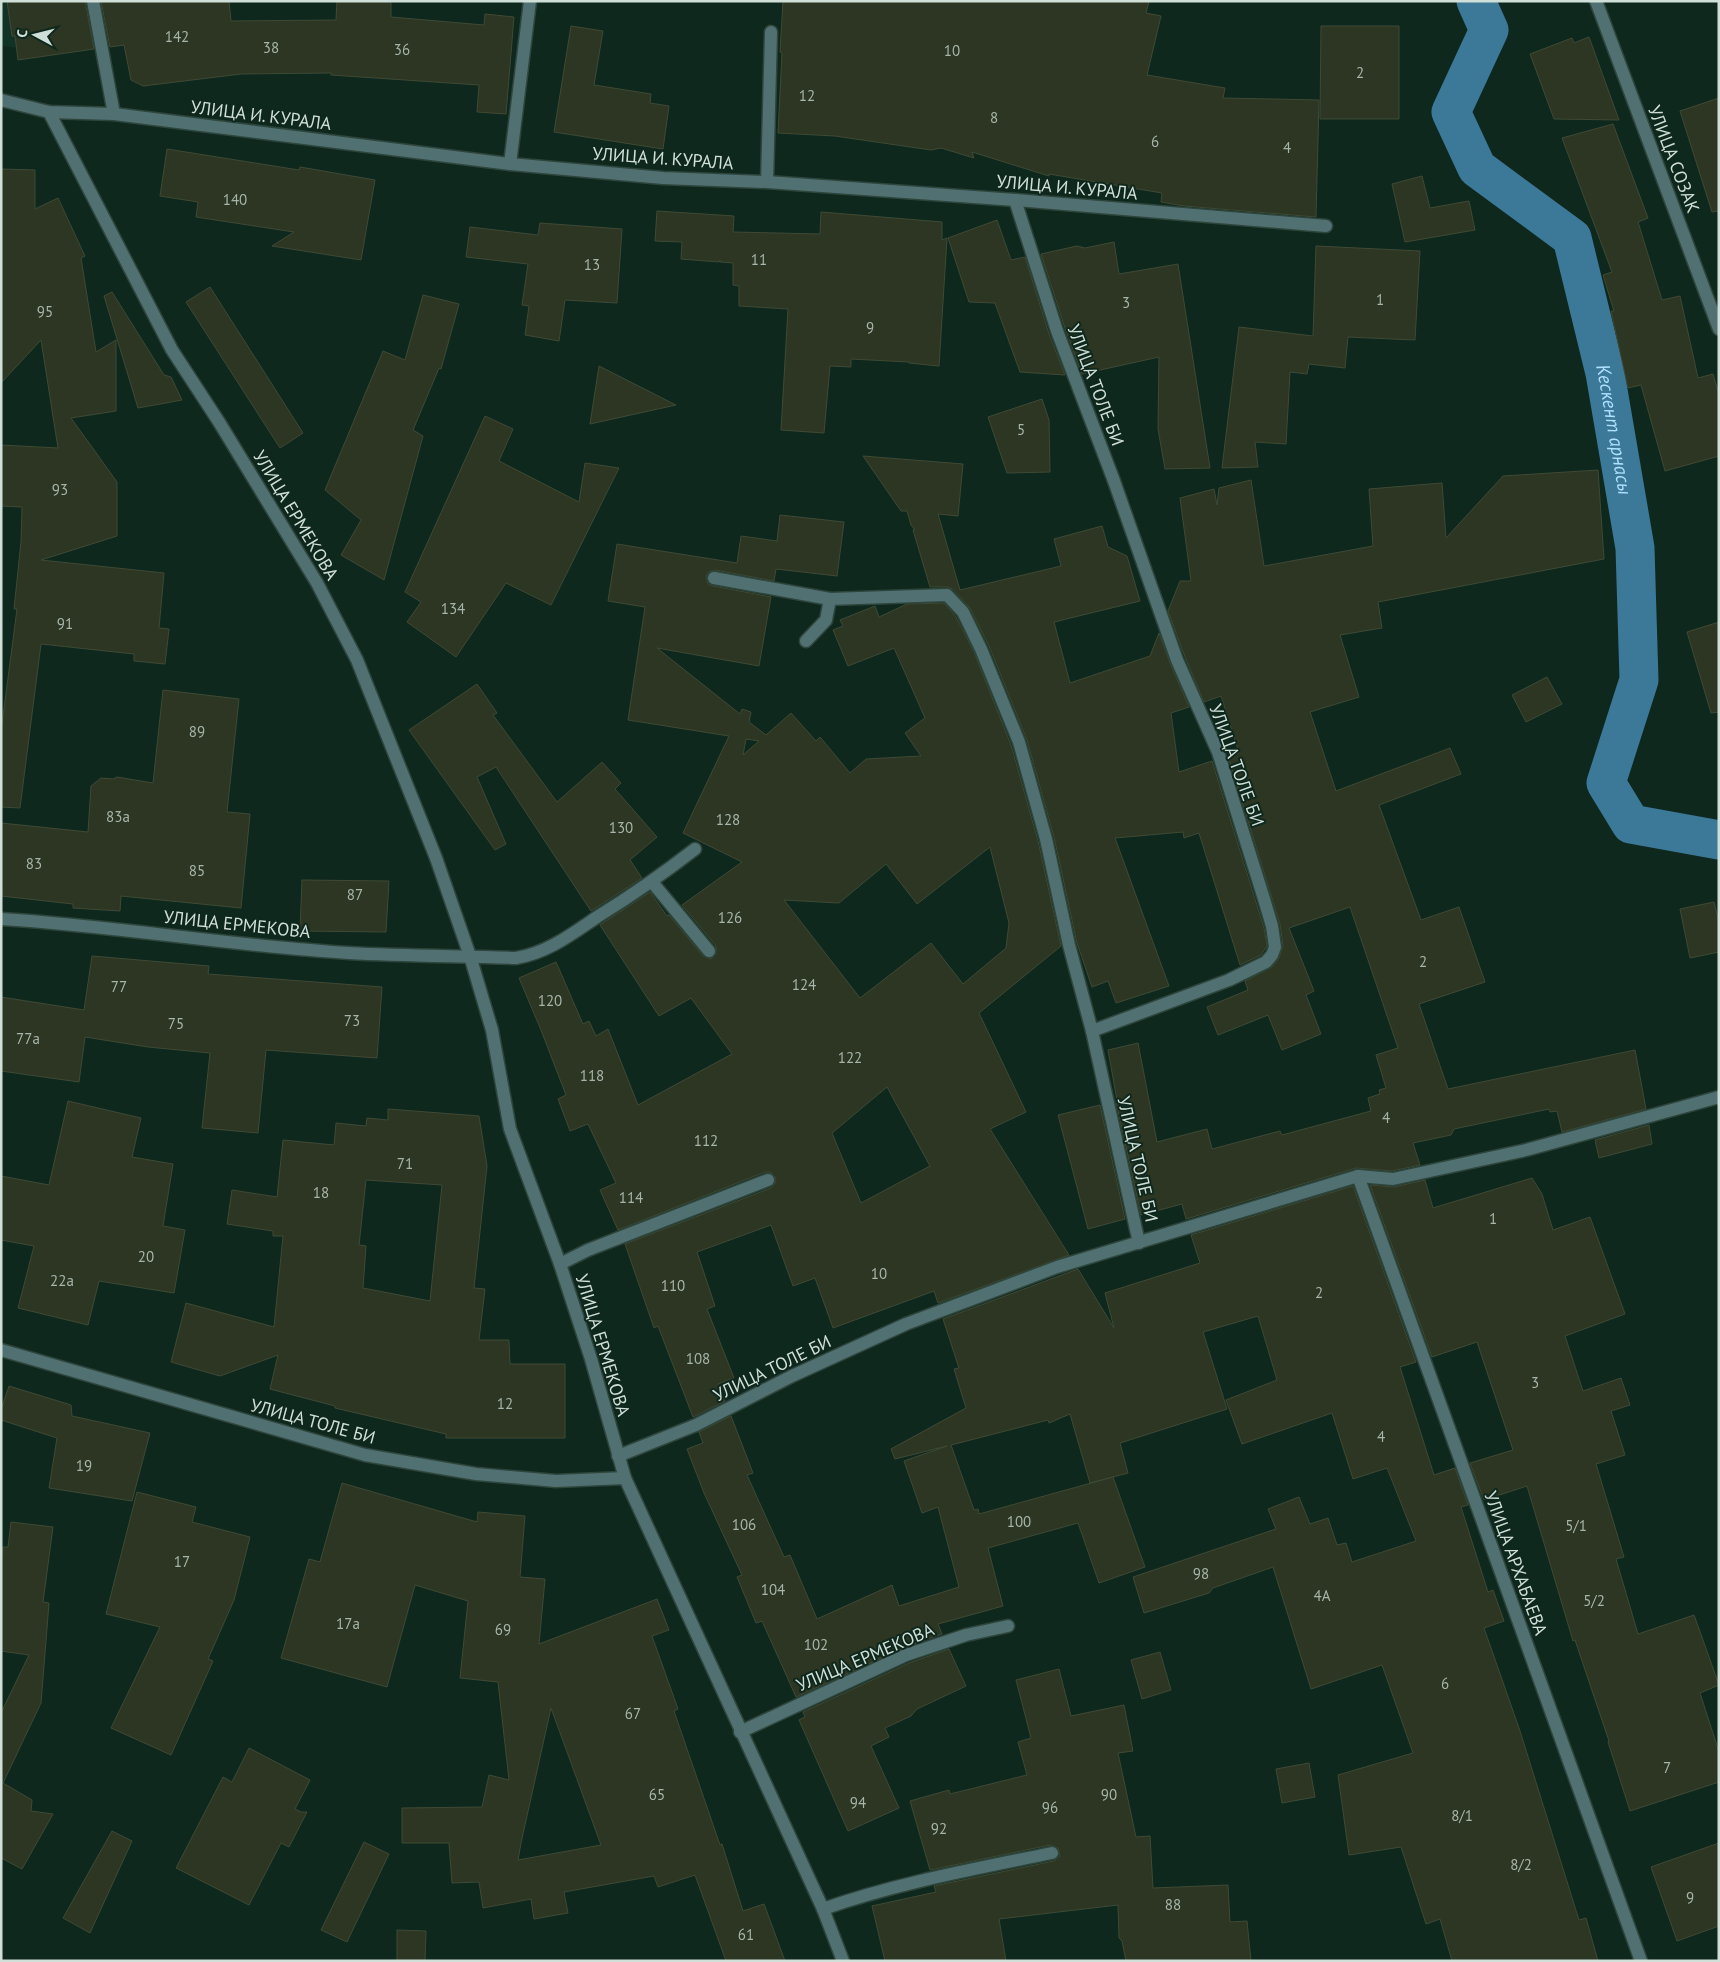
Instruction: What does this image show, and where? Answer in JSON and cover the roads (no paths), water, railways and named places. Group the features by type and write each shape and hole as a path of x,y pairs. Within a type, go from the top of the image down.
{"street":[{"path":"93,1 114,114"},
{"path":"510,164 530,1"},
{"name":"УЛИЦА СОЗАК","path":"1596,1 1719,329"},
{"path":"767,182 770,32"},
{"name":"УЛИЦА И. КУРАЛА","path":"1,100 49,112 114,114 510,164 663,178 767,182 1015,200 1326,226"},
{"name":"УЛИЦА ЕРМЕКОВА","path":"49,112 172,350 219,422 317,583 357,660 436,858 470,956 492,1030 510,1129 560,1264 591,1359 624,1478 823,1909 843,1961"},
{"name":"УЛИЦА ТОЛЕ БИ","path":"1015,200 1057,331 1114,481 1177,660 1218,752 1267,908 1275,947 1272,955 1266,962 1229,980 1092,1031 1139,1243"},
{"path":"714,578 830,599 946,595 963,612 981,649 1019,742 1046,839 1092,1031"},
{"path":"806,640 826,620 830,599"},
{"path":"470,956 516,958 530,956 557,944 652,882 695,849"},
{"path":"652,882 709,951"},
{"name":"УЛИЦА ЕРМЕКОВА","path":"1,919 57,922 248,944 348,953 470,956"},
{"path":"1358,1176 1393,1179 1526,1150 1716,1098"},
{"name":"УЛИЦА ТОЛЕ БИ","path":"618,1456 696,1425 792,1376 906,1324 1057,1268 1358,1176"},
{"name":"УЛИЦА АРХАБАЕВА","path":"1358,1176 1641,1961"},
{"path":"560,1264 588,1250 768,1180"},
{"name":"УЛИЦА ТОЛЕ БИ","path":"1,1350 365,1455 476,1474 556,1481 624,1478"},
{"name":"УЛИЦА ЕРМЕКОВА","path":"740,1732 906,1655 966,1635 1008,1626"},
{"path":"823,1909 857,1897 903,1885 1052,1853"}],"waterway":[{"name":"Кескент арнасы","path":"1476,1 1489,30 1451,112 1477,168 1572,238 1605,373 1635,548 1639,680 1606,783 1631,824 1719,840"}]}
